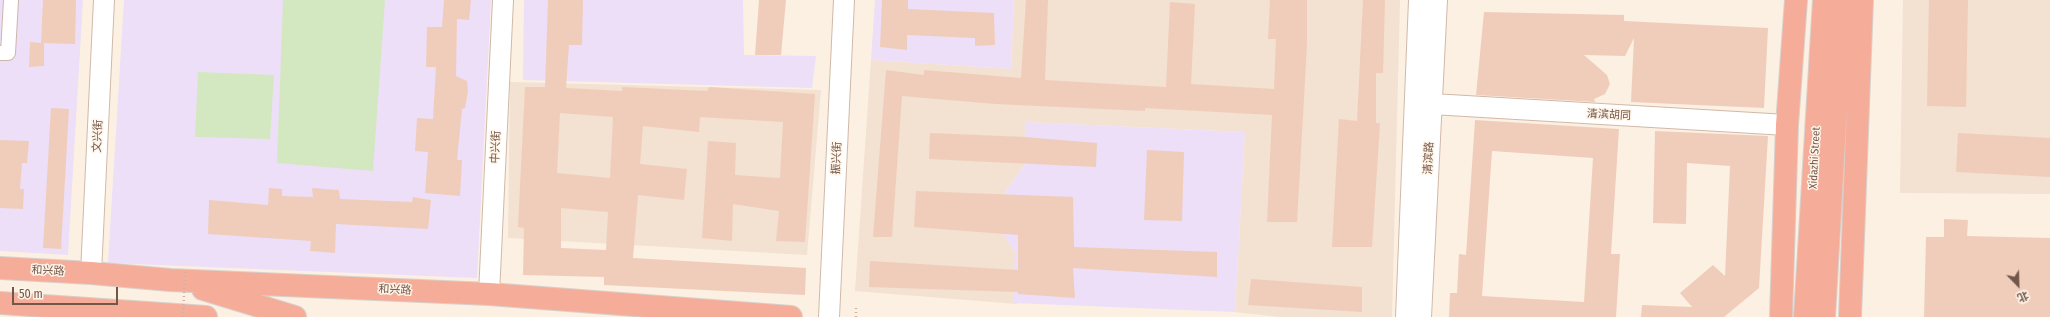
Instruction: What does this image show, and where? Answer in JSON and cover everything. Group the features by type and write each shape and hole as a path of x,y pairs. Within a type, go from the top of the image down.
{"highway":[{"path":"1768,317 1782,309 1787,125 1796,0"},
{"name":"Xidazhi Street","path":"1805,317 1824,0"},
{"name":"Xidazhi Street","path":"1824,317 1842,0"},
{"path":"1850,317 1862,0"},
{"name":"和兴路","path":"0,268 91,273 177,275 489,294 790,317"},
{"path":"177,275 295,317"},
{"path":"1851,290 1862,317"},
{"path":"0,304 206,317"}],"street":[{"path":"0,53 8,54 11,0"},
{"name":"文兴街","path":"91,273 104,0"},
{"name":"中兴街","path":"489,294 503,0"},
{"name":"振兴街","path":"829,317 844,0"},
{"name":"清滨路","path":"1406,317 1419,0"},
{"name":"清滨路","path":"1421,317 1437,0"},
{"name":"清滨胡同","path":"1432,104 1787,125"}],"path":[{"path":"177,275 183,317"},
{"path":"856,307 856,317"}],"shaded area":[{"path":"0,0 83,0 68,255 0,251"},
{"path":"124,0 491,0 477,278 108,263"},
{"path":"524,0 743,0 744,55 816,56 812,88 523,80"},
{"path":"875,0 1014,0 1011,69 871,60"},
{"path":"1014,0 1400,0 1392,317 1280,317 1235,312 1245,132 1026,122 1025,164 1003,195 1003,233 1015,252 1017,304 855,291 871,60 1011,69"},
{"path":"1903,0 2050,0 2050,194 1900,193"},
{"path":"510,82 821,90 807,255 508,238"},
{"path":"1026,122 1245,132 1235,312 1013,303 1015,252 1003,233 1003,195 1025,164"}],"green space":[{"path":"283,0 385,0 373,171 277,163"},
{"path":"198,72 274,75 270,139 195,137"}],"building":[{"path":"43,0 76,0 75,44 44,43 44,66 29,67 30,42 41,43"},
{"path":"444,0 471,0 469,20 457,19 456,76 467,81 468,91 465,108 462,109 457,160 462,160 460,196 425,193 428,152 415,151 417,118 433,119 436,67 426,67 427,27 442,27"},
{"path":"548,0 583,0 582,45 569,45 566,88 622,91 622,87 707,91 709,87 815,94 805,242 776,241 779,211 733,204 732,241 702,238 708,141 736,143 735,175 780,178 783,122 700,117 699,132 643,126 640,164 687,169 684,200 638,195 633,258 806,268 805,295 604,285 604,277 523,275 524,228 518,227 525,87 545,87","holes":["560,113 613,117 610,178 557,173","561,208 608,212 606,250 561,248"]},
{"path":"759,0 786,0 781,55 755,55"},
{"path":"882,0 908,0 908,9 994,13 995,45 975,46 975,38 907,35 907,50 880,47"},
{"path":"1026,0 1048,0 1045,80 1166,87 1170,2 1195,4 1191,84 1274,89 1276,39 1268,39 1270,0 1307,0 1307,45 1297,222 1267,222 1272,115 1145,108 1145,111 996,104 902,96 892,237 873,237 886,70 924,75 924,70 1021,78"},
{"path":"1363,0 1385,0 1383,73 1376,73 1376,123 1380,123 1372,247 1332,247 1339,119 1357,121"},
{"path":"1929,0 1968,0 1966,107 1927,106"},
{"path":"1484,12 1624,15 1624,21 1768,28 1764,108 1631,102 1634,38 1625,56 1584,55 1607,75 1610,84 1605,94 1594,99 1595,102 1476,95"},
{"path":"51,108 69,109 61,249 43,248"},
{"path":"1475,120 1619,129 1611,254 1620,254 1616,317 1449,317 1450,293 1457,293 1459,254 1466,255","holes":["1492,151 1593,158 1584,302 1482,296"]},
{"path":"1655,131 1768,136 1759,288 1724,317 1641,317 1642,305 1692,307 1680,293 1713,265 1725,276 1730,166 1687,163 1686,224 1653,223"},
{"path":"930,133 1025,137 1097,143 1096,167 929,159"},
{"path":"1958,133 2050,138 2050,177 1956,172"},
{"path":"0,140 29,141 27,163 22,163 20,189 24,189 23,209 0,208"},
{"path":"1147,150 1184,152 1182,221 1144,220"},
{"path":"269,188 282,189 282,196 313,197 312,188 339,190 340,199 412,202 413,197 431,200 428,229 336,224 335,253 310,251 311,241 208,234 209,200 268,205"},
{"path":"916,191 1073,197 1074,247 1217,252 1217,277 1073,268 1075,298 1018,294 1018,292 869,287 870,261 1018,270 1018,235 914,227"},
{"path":"1944,219 1968,220 1967,236 2050,238 2050,317 1924,317 1926,237 1944,237"},
{"path":"1251,279 1362,287 1362,312 1248,305"}]}
